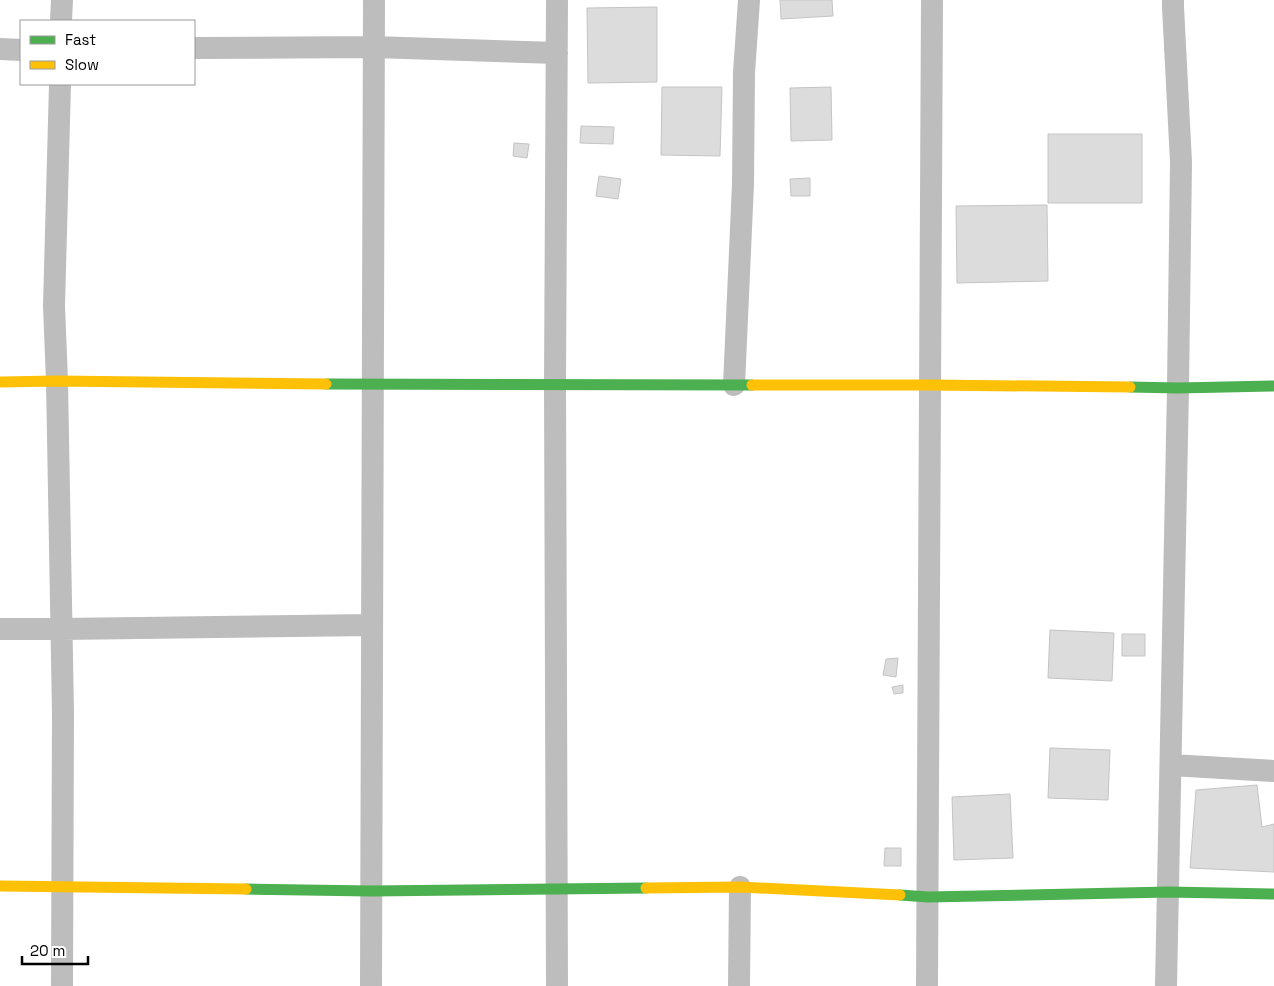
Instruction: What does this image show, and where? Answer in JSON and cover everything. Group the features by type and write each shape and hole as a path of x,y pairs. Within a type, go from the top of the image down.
{"street":[{"path":"61,20 62,0"},
{"path":"370,986 374,0"},
{"path":"557,0 555,384 557,986"},
{"path":"734,385 743,184 744,73 749,0"},
{"path":"927,986 932,0"},
{"path":"1166,986 1181,162 1173,0"},
{"path":"195,48 374,47 557,53"},
{"path":"0,50 20,50"},
{"path":"60,85 54,306 57,381 62,713 62,986"},
{"path":"0,382 930,385 1178,388 1274,386"},
{"path":"0,629 372,625"},
{"path":"1171,765 1274,771"},
{"path":"0,886 371,891 740,887 928,897 1169,892 1274,894"},
{"path":"739,986 740,887"}],"building":[{"path":"780,0 832,0 833,16 781,19"},
{"path":"657,7 657,82 588,83 587,8"},
{"path":"662,87 722,87 720,156 661,155"},
{"path":"831,87 832,140 791,141 790,88"},
{"path":"581,126 614,127 613,144 580,143"},
{"path":"1048,134 1142,134 1142,203 1048,203"},
{"path":"514,143 529,144 527,158 513,156"},
{"path":"599,176 621,179 618,199 596,196"},
{"path":"810,178 810,196 791,196 790,179"},
{"path":"1047,205 1048,281 957,283 956,206"},
{"path":"1050,630 1114,633 1112,681 1048,678"},
{"path":"1122,634 1145,634 1145,656 1122,656"},
{"path":"898,658 896,677 883,675 886,659"},
{"path":"903,685 903,693 894,694 892,687"},
{"path":"1050,748 1110,750 1108,800 1048,798"},
{"path":"1257,785 1262,827 1274,824 1274,872 1190,868 1196,790"},
{"path":"1010,794 1013,858 954,860 952,797"},
{"path":"885,848 901,848 901,866 884,866"}],"traffic: fast":[{"path":"326,384 752,385"},
{"path":"1130,387 1274,386"},
{"path":"246,889 371,891 646,888"},
{"path":"900,895 928,897 1169,892 1274,894"}],"traffic: slow":[{"path":"0,382 326,384"},
{"path":"752,385 1130,387"},
{"path":"0,886 246,889"},
{"path":"646,888 740,887 900,895"}]}
